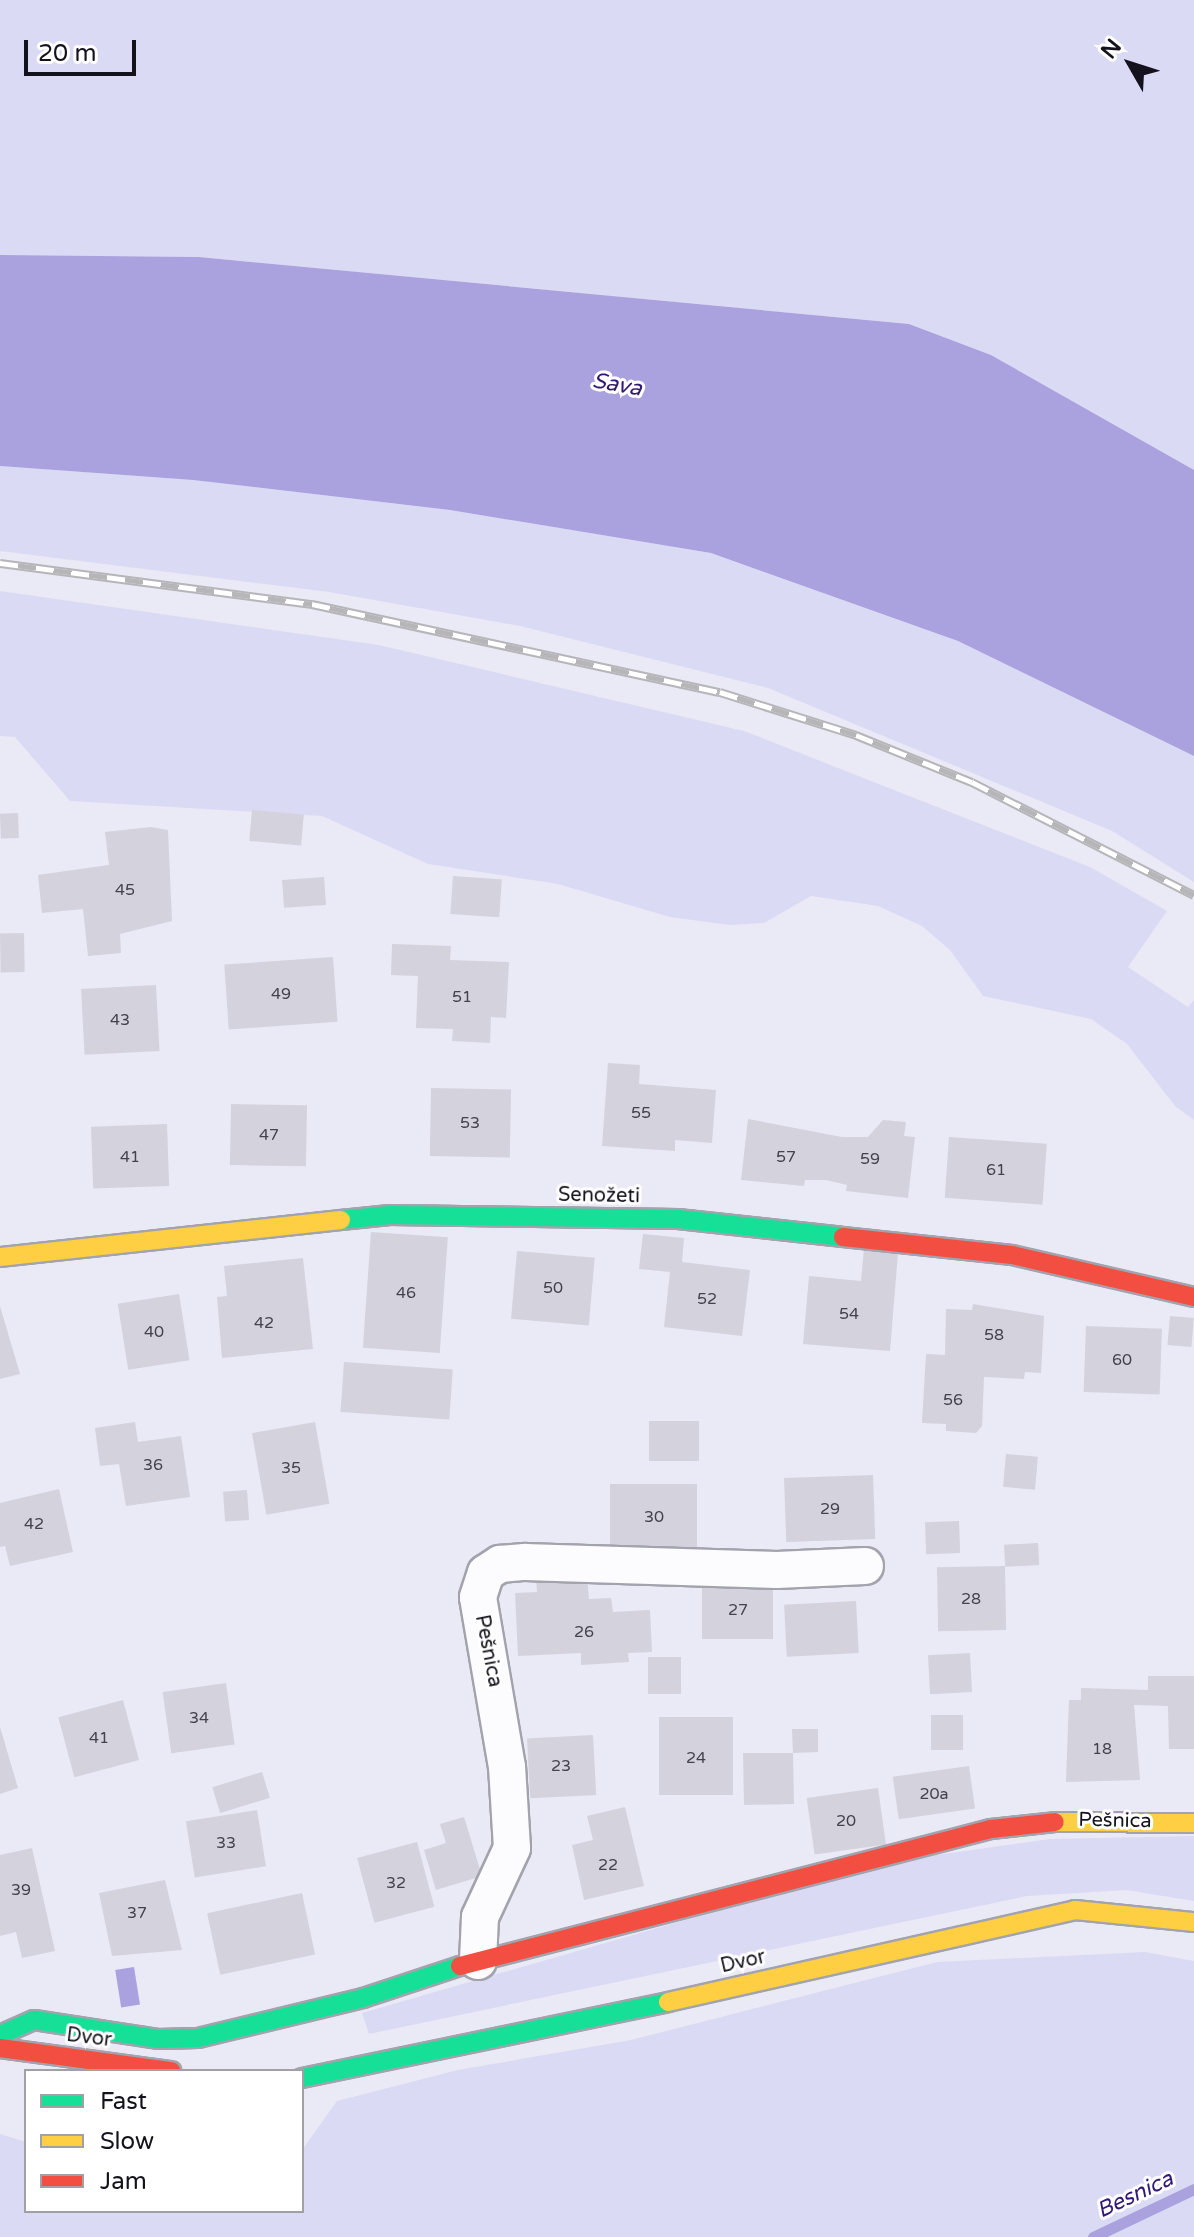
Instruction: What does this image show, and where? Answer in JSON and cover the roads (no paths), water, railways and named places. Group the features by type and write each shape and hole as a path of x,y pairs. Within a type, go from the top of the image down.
{"street":[{"name":"Senožeti","path":"0,1257 390,1215 678,1219 1012,1255 1194,1297"},
{"name":"Pešnica","path":"478,1961 480,1917 512,1848 507,1767 478,1597 486,1573 500,1564 525,1562 777,1570 865,1566"},
{"name":"Pešnica","path":"0,2035 34,2020 158,2039 198,2038 363,1998 478,1961 991,1829 1070,1820 1194,1823"},
{"name":"Dvor","path":"304,2078 476,2046 1075,1910 1194,1922"},
{"name":"Dvor","path":"0,2048 156,2069"}],"water":[{"name":"Sava","path":"0,255 199,257 909,324 991,355 1194,470 1194,756 958,641 711,553 450,510 193,480 0,466"},
{"path":"134,1967 140,2005 121,2008 115,1970"}],"waterway":[{"name":"Besnica","path":"1093,2237 1194,2189"}],"railway":[{"path":"0,563 312,604 720,692 856,735 972,782 1194,895"}]}
